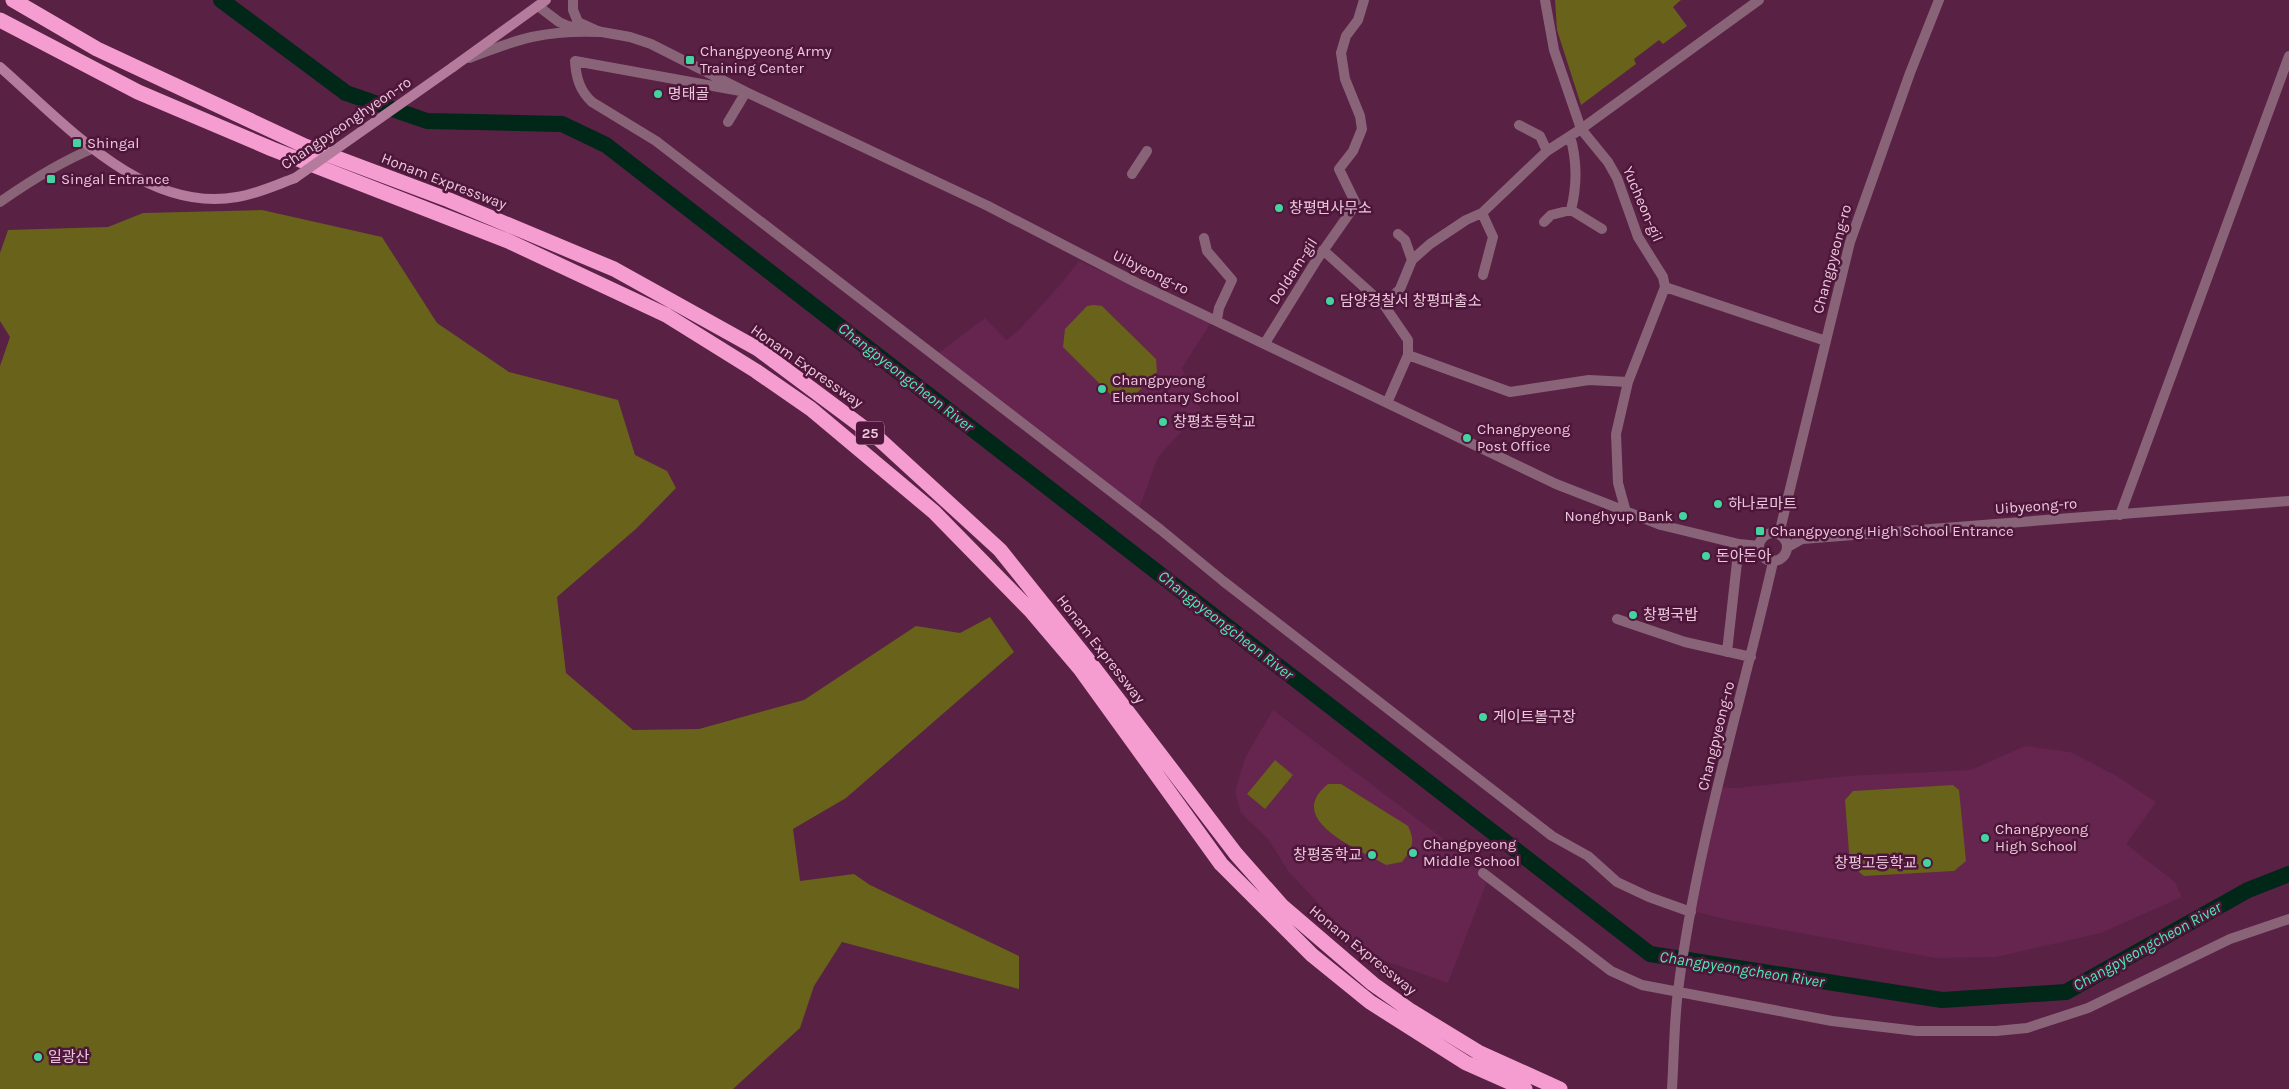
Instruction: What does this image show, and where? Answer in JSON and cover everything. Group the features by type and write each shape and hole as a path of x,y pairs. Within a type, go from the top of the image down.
{"highway":[{"name":"Honam Expressway","path":"13,0 97,49 305,146 449,200 614,270 758,349 880,440 1000,550 1094,668 1236,854 1282,906 1373,984 1411,1011 1478,1052 1560,1089"},
{"name":"Honam Expressway","path":"0,20 138,92 272,149 508,241 666,315 756,371 811,410 934,512 1030,610 1081,670 1221,864 1312,955 1370,1002 1466,1063 1525,1089"}],"main road":[{"name":"Changpyeonghyeon-ro","path":"0,68 127,174 160,190 191,197 235,198 254,194 295,178 542,3"}],"street":[{"path":"573,0 573,10 578,22 600,32"},
{"name":"Doldam-gil","path":"1265,343 1324,250 1356,204 1339,169 1353,150 1362,128 1360,116 1345,79 1340,53 1346,36 1358,20 1364,0"},
{"path":"1545,0 1554,50 1581,129"},
{"path":"1384,305 1400,289 1412,260 1430,244 1466,220 1482,213 1547,151 1581,129 1759,0"},
{"name":"Changpyeong-ro","path":"1778,534 1850,242 1910,73 1939,0"},
{"name":"Uibyeong-ro","path":"542,3 559,22 650,44 746,92 981,202 1137,283 1217,319 1556,484 1661,525 1738,544 1759,546"},
{"path":"464,60 535,34 572,31 600,32"},
{"path":"2120,515 2289,56"},
{"path":"728,122 746,92 576,61 576,73 583,94 592,102 656,140 1161,530 1223,581 1552,836 1588,856 1618,882 1691,915"},
{"path":"1519,125 1540,136 1547,151"},
{"name":"Yucheon-gil","path":"1581,129 1608,162 1617,178 1638,237 1663,277 1665,287"},
{"path":"1570,136 1574,150 1575,182 1571,210"},
{"path":"0,202 34,178 70,158 94,148"},
{"path":"1132,174 1147,151"},
{"path":"1544,222 1551,215 1571,210 1602,229"},
{"path":"1482,213 1493,238 1483,275"},
{"path":"1398,234 1405,240 1412,260"},
{"path":"1204,238 1207,251 1232,280 1219,308 1217,319"},
{"path":"1324,250 1384,305 1408,340 1408,355 1387,402"},
{"path":"1626,512 1618,483 1616,434 1628,382 1665,287 1826,341"},
{"path":"1408,355 1510,392 1589,380 1628,382"},
{"name":"Uibyeong-ro","path":"1788,547 1802,539 2289,500"},
{"path":"1768,534 1778,534 1784,538 1788,547 1785,556 1773,562 1763,558 1759,546 1761,540 1768,534"},
{"path":"1727,652 1738,544"},
{"name":"Changpyeong-ro","path":"1672,1089 1678,991 1691,915 1719,785 1773,562"},
{"path":"1616,620 1685,642 1751,657"},
{"path":"1483,873 1611,970 1642,985 1832,1021 1917,1031 1996,1031 2019,1029 2088,1008 2230,939 2289,919"}],"shaded area":[{"path":"1555,0 1681,0 1673,7 1687,26 1663,44 1659,40 1634,59 1636,64 1581,105 1557,30"},
{"path":"262,210 382,237 437,323 509,372 618,400 635,455 667,471 676,488 637,528 557,597 566,673 633,730 699,729 804,700 916,626 960,633 990,617 1014,652 846,798 793,829 800,881 854,874 870,885 1019,956 1019,989 842,942 814,986 800,1028 733,1089 0,1089 0,366 10,337 0,321 0,253 8,230 108,227 143,213"},
{"name":"창평초등학교","path":"1079,261 1212,321 1182,368 1201,410 1158,457 1139,509 937,354 985,318 1006,340 1017,332"},
{"path":"1087,306 1102,306 1156,359 1157,372 1133,397 1115,399 1063,347 1065,329"},
{"name":"창평중학교","path":"1273,710 1490,874 1448,983 1366,954 1288,871 1269,840 1241,813 1235,792 1245,758"},
{"name":"창평고등학교","path":"2025,746 2070,752 2115,775 2156,802 2126,844 2175,882 2182,897 2101,933 1996,957 1936,958 1729,920 1693,911 1720,787 1737,788 1848,776 1971,770"},
{"path":"1275,760 1293,775 1265,809 1247,794"},
{"path":"1328,784 1341,784 1408,826 1412,837 1412,845 1402,862 1386,865 1343,842 1319,821 1314,810 1316,797"},
{"path":"1953,785 1959,790 1966,861 1954,871 1864,876 1850,865 1845,800 1853,791"}],"waterway":[{"name":"Changpyeongcheon River","path":"221,0 346,93 427,121 562,124 606,145 1650,954 1942,1000 2066,992 2248,890 2289,874"}],"place":[{"name":"Changpyeong Army Training Center","path":"690,60"},
{"name":"명태골","path":"658,94"},
{"name":"Shingal","path":"77,143"},
{"name":"Singal Entrance","path":"51,179"},
{"name":"창평면사무소","path":"1279,208"},
{"name":"담양경찰서 창평파출소","path":"1330,301"},
{"name":"Changpyeong Elementary School","path":"1102,389"},
{"name":"창평초등학교","path":"1163,422"},
{"name":"Changpyeong Post Office","path":"1467,438"},
{"name":"하나로마트","path":"1718,504"},
{"name":"Nonghyup Bank","path":"1683,516"},
{"name":"Changpyeong High School Entrance","path":"1760,531"},
{"name":"돈아돈아","path":"1706,556"},
{"name":"창평국밥","path":"1633,615"},
{"name":"게이트볼구장","path":"1483,717"},
{"name":"Changpyeong High School","path":"1985,838"},
{"name":"Changpyeong Middle School","path":"1413,853"},
{"name":"창평중학교","path":"1372,855"},
{"name":"창평고등학교","path":"1927,863"},
{"name":"일광산","path":"38,1057"}]}
